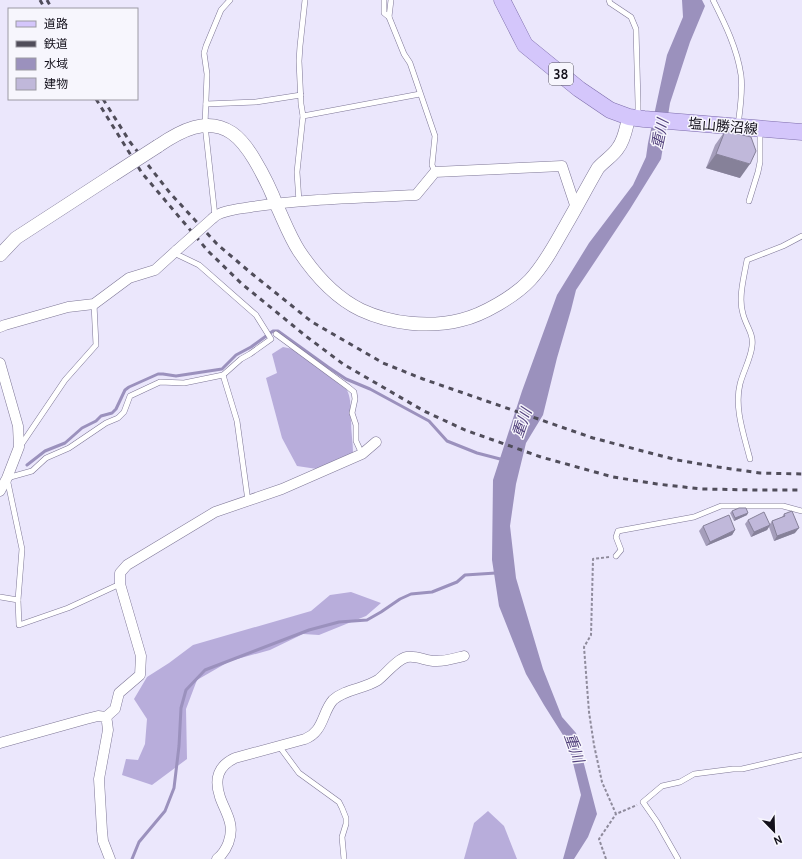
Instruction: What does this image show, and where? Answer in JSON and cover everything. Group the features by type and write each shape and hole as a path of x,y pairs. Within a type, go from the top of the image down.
{"main road":[{"name":"38","path":"502,0 526,45 579,89 610,110 637,118"},
{"name":"塩山勝沼線","path":"637,118 802,132"}],"street":[{"path":"0,255 16,238 172,136 188,129 205,125 213,125 231,132 240,139 247,148 256,162 297,249 312,271 327,287 342,299 361,310 394,320 419,324 446,323 462,320 483,312 502,302 529,281 551,252 598,168 618,149 637,118"},
{"path":"0,327 68,307 94,304 129,278 155,270 214,217 230,211 299,202 416,195 435,172 562,166 576,208"},
{"path":"0,363 18,426 19,447 7,478 0,491"},
{"path":"0,743 86,718 98,716 106,717 115,709 120,693 140,675 141,656 120,584 120,573 127,565 215,512 282,489 362,454 376,442"},
{"path":"217,859 225,850 231,832 230,823 218,789 218,778 221,770 228,762 235,758 305,739 314,734 318,730 327,708 332,701 339,696 376,680 402,659 414,657 438,661 464,656"},
{"path":"106,717 108,730 99,779 102,831 104,841 111,857"}],"lane":[{"path":"214,217 205,125 207,74 204,53 221,10 230,0"},
{"path":"299,202 298,172 303,116 300,46 306,0"},
{"path":"384,0 384,13 389,17"},
{"path":"391,0 389,17 404,54 410,63 435,136 432,165 435,172"},
{"path":"609,0 631,17 636,29 637,118"},
{"path":"713,0 731,36 741,76 737,127"},
{"path":"303,116 420,94"},
{"path":"206,104 256,102 301,95"},
{"path":"749,201 760,162 760,128"},
{"path":"750,459 742,429 738,401 740,384 752,347 752,336 743,314 741,294 747,260 783,246 802,236"},
{"path":"120,584 68,608 19,625 18,600 22,549 7,478 32,471 46,458 69,448 106,423 118,418 124,412 130,396 160,382 184,383 223,375 241,359 271,339 256,315 199,265 175,251"},
{"path":"19,447 64,380 96,345 94,304"},
{"path":"276,334 354,392 355,399 352,413 356,424 356,441 362,454"},
{"path":"223,375 237,421 248,501"},
{"path":"616,556 621,550 616,537 618,531 694,517 721,506 783,506 802,511"},
{"path":"0,597 18,600"},
{"path":"279,746 299,773 338,802 342,808 346,818 346,824 342,837 344,859"},
{"path":"678,859 657,822 643,802 662,786 680,782 694,774 742,769 802,755"}],"path":[{"path":"616,556 593,559 591,635 584,647 589,712 594,745 602,782 616,814"},
{"path":"606,859 598,839 616,814 643,802"}],"shaded area":[{"path":"283,347 293,349 347,390 350,402 353,453 317,469 297,466 282,438 266,378 277,373 272,354"},
{"path":"351,592 381,603 366,616 319,635 303,634 270,650 230,661 197,680 186,709 187,759 152,785 122,775 126,759 138,760 145,744 147,719 134,699 147,677 193,645 311,611 330,595"},
{"path":"488,811 504,826 517,859 464,859 474,823"}],"water":[{"name":"重川","path":"682,0 702,0 705,6 690,42 670,103 661,159 630,209 576,290 543,415 526,443 516,484 510,526 516,578 543,669 562,717 576,733 597,814 588,837 574,859 563,859 581,795 568,743 526,674 499,606 492,560 493,480 522,391 557,295 589,243 633,185 646,157 667,55 683,17"}],"building":[{"path":"725,131 751,137 756,151 750,164 716,154"},
{"path":"739,508 746,508 748,513 735,518 732,511"},
{"path":"792,511 799,528 777,536 772,521 785,516 784,514"},
{"path":"764,512 770,525 754,532 748,520"},
{"path":"729,515 735,530 710,542 703,526"}],"waterway":[{"path":"27,465 45,451 65,443 82,428 96,421 101,416 112,413 116,409 125,390 129,387 158,374 176,376 222,369 236,355 251,347 273,331 278,331 346,379 370,389 429,421 447,441 477,453 504,460"},
{"path":"132,859 139,842 165,811 174,788 179,746 181,708 186,690 205,670 309,630 339,622 367,620 400,599 411,594 432,592 457,582 465,575 496,573"}],"railway":[{"path":"40,0 44,8"},
{"path":"47,0 51,8"},
{"path":"97,100 142,173 208,251 242,284 343,364 424,411 465,430 541,457 613,477 702,489 802,490"},
{"path":"104,100 130,142 170,193 217,244 312,322 383,363 423,379 593,438 677,460 760,473 802,474"}]}
